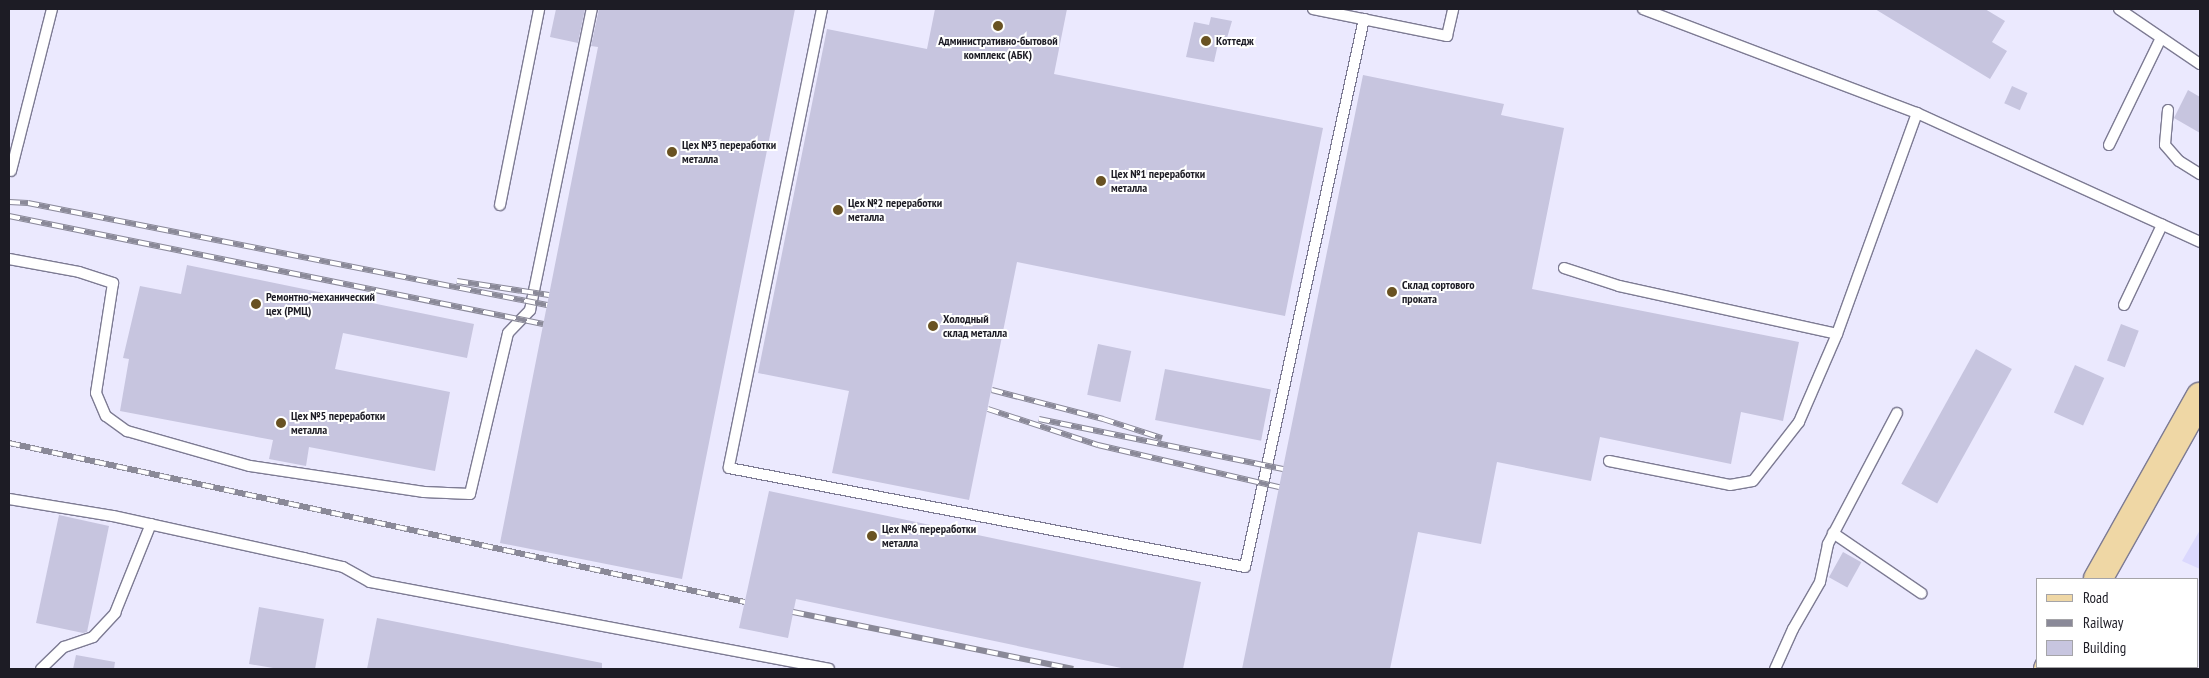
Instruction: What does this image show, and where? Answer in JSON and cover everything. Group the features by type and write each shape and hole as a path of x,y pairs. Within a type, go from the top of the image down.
{"main road":[{"path":"2099,578 2200,397"},
{"path":"2112,578 2119,542"}],"lane":[{"path":"11,171 52,9"},
{"path":"500,206 539,9"},
{"path":"9,259 79,272 113,283 96,394 106,416 128,431 250,466 424,492 470,494 508,334 530,310 592,9"},
{"path":"822,9 729,468 1245,567 1364,19"},
{"path":"1313,9 1447,36 1453,9"},
{"path":"1643,9 1917,113 2200,242"},
{"path":"2119,9 2200,64"},
{"path":"2109,145 2161,38"},
{"path":"2168,110 2165,146 2178,161 2200,174"},
{"path":"1609,461 1730,485 1753,481 1799,422 1837,334 1917,113"},
{"path":"2124,305 2162,225"},
{"path":"1564,268 1619,286 1837,334"},
{"path":"1775,669 1793,629 1820,582 1828,544 1833,533 1897,413"},
{"path":"9,499 152,524 343,567 370,582 829,669"},
{"path":"41,669 64,647 92,637 115,613 152,524"},
{"path":"1833,533 1921,592"}],"shaded area":[{"path":"2200,530 2200,569 2182,561"}],"building":[{"path":"556,9 585,9 578,43 550,37"},
{"name":"Цех №3 переработки металла","path":"599,9 795,9 682,579 500,543 598,47 591,46"},
{"path":"935,9 1067,9 1054,74 1323,128 1285,316 1017,262 969,500 832,473 849,391 758,373 827,29 927,49"},
{"path":"1875,9 1985,9 2005,21 1992,42 2007,51 1990,79"},
{"name":"Коттедж","path":"1211,17 1232,21 1227,38 1218,44 1214,62 1186,57 1194,22 1209,25"},
{"path":"1363,75 1504,104 1501,115 1564,128 1532,289 1799,342 1783,421 1741,412 1731,464 1600,437 1591,481 1497,462 1481,544 1418,532 1390,669 1242,669"},
{"path":"2012,86 2028,93 2020,110 2004,103"},
{"path":"2188,90 2200,97 2200,133 2174,118"},
{"path":"187,265 474,324 467,358 343,333 335,369 450,392 435,471 309,447 306,466 269,459 273,440 120,411 129,359 123,358 140,286 181,294"},
{"path":"2121,324 2139,331 2125,367 2107,360"},
{"path":"1098,344 1131,351 1120,402 1087,395"},
{"path":"1976,349 2012,369 1937,504 1901,484"},
{"path":"2075,365 2104,378 2083,426 2054,413"},
{"path":"1165,369 1271,390 1261,441 1155,420"},
{"name":"Цех №6 переработки металла","path":"769,491 1201,582 1183,669 1126,669 796,599 788,638 739,628"},
{"path":"59,515 109,526 87,632 83,633 36,623"},
{"path":"1843,552 1861,562 1847,588 1829,577"},
{"path":"259,607 324,619 315,669 279,669 249,664"},
{"path":"377,618 602,663 602,669 367,669"},
{"path":"76,655 115,662 114,669 73,669"}],"railway":[{"path":"9,202 28,203 547,305"},
{"path":"9,216 543,324"},
{"path":"457,281 549,295"},
{"path":"992,390 1103,419 1162,438"},
{"path":"988,409 1098,445 1279,487"},
{"path":"1039,419 1283,469"},
{"path":"9,443 745,602"},
{"path":"793,612 1073,669"}],"place":[{"name":"Административно-бытовой комплекс (АБК)","path":"998,26"},
{"name":"Коттедж","path":"1206,41"},
{"name":"Цех №3 переработки металла","path":"672,152"},
{"name":"Цех №1 переработки металла","path":"1101,181"},
{"name":"Цех №2 переработки металла","path":"838,210"},
{"name":"Склад сортового проката","path":"1392,292"},
{"name":"Ремонтно-механический цех (РМЦ)","path":"256,304"},
{"name":"Холодный склад металла","path":"933,326"},
{"name":"Цех №5 переработки металла","path":"281,423"},
{"name":"Цех №6 переработки металла","path":"872,536"}]}
